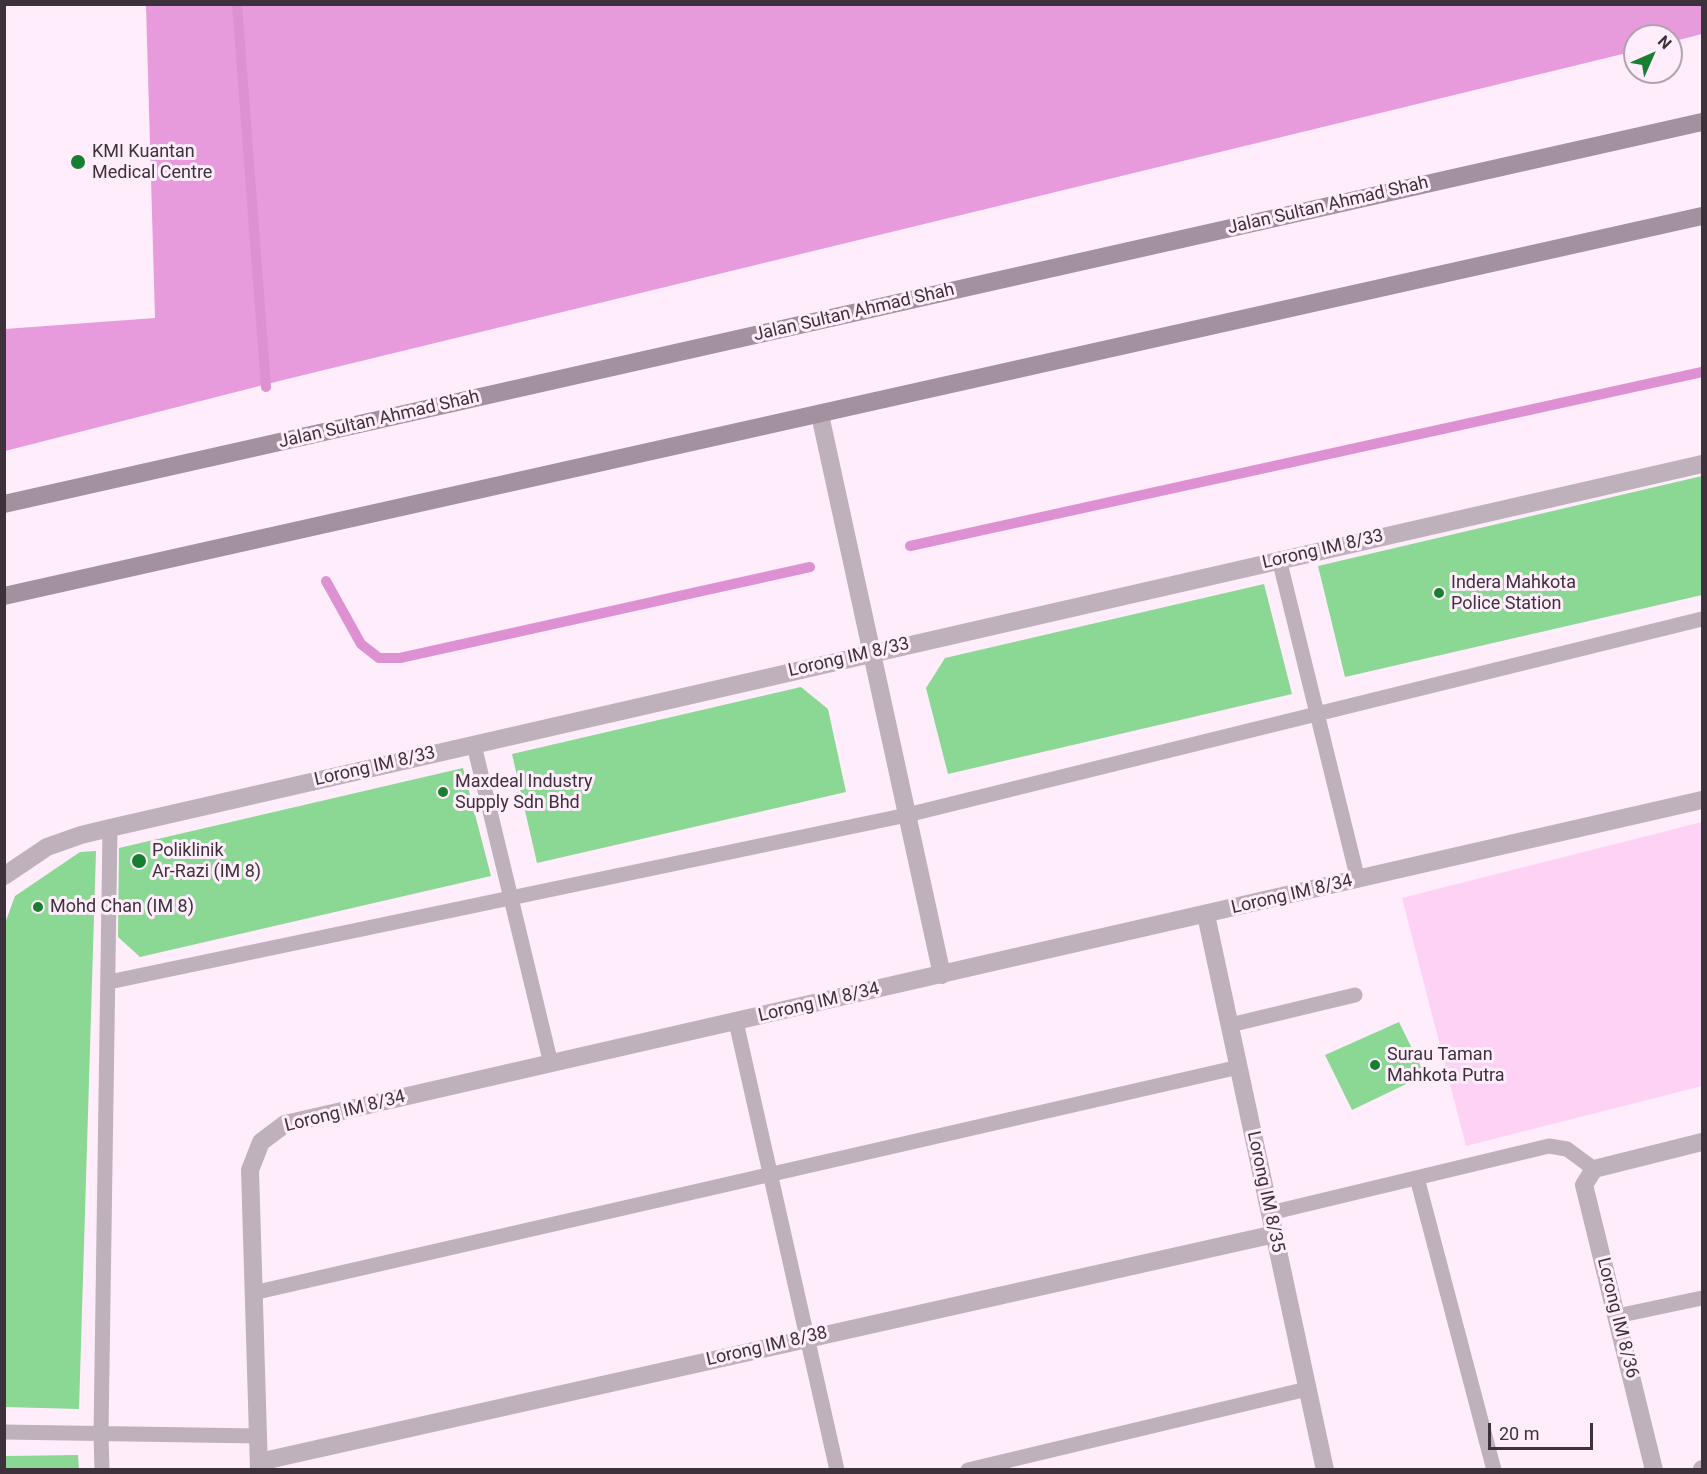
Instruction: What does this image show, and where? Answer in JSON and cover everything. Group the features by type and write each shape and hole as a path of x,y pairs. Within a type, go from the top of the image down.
{"main road":[{"name":"Jalan Sultan Ahmad Shah","path":"4,504 1702,122"},
{"path":"4,596 1702,216"}],"street":[{"path":"1670,224 1702,226"},
{"path":"820,415 942,975"},
{"name":"Lorong IM 8/33","path":"4,876 47,847 110,828 1702,464"},
{"name":"Lorong IM 8/34","path":"259,1466 250,1170 261,1142 285,1124 1702,800"},
{"name":"Lorong IM 8/35","path":"1206,915 1325,1470"},
{"path":"1594,1169 1702,1142"},
{"name":"Lorong IM 8/36","path":"1594,1169 1584,1185 1654,1470"},
{"name":"Lorong IM 8/38","path":"259,1466 808,1338 1275,1234"}],"lane":[{"path":"1279,559 1358,880"},
{"path":"109,982 907,815 1702,619"},
{"path":"474,745 551,1064"},
{"path":"102,1470 110,828"},
{"path":"1230,1025 1355,995"},
{"path":"736,1022 837,1470"},
{"path":"253,1293 1239,1067"},
{"path":"1270,1213 1549,1146 1567,1149 1594,1169"},
{"path":"1417,1178 1494,1470"},
{"path":"1617,1316 1702,1298"},
{"path":"968,1470 1307,1389"},
{"path":"4,1432 258,1436"}],"shaded area":[{"path":"1702,4 1702,34 1683,39 1683,24 1623,24 1623,54 279,381 5,451 5,329 155,318 146,5"},
{"path":"1702,822 1702,1086 1466,1146 1402,898"}],"building":[{"path":"1702,476 1702,595 1345,677 1318,566"},
{"path":"1264,584 1292,694 948,774 926,688 945,658"},
{"path":"801,687 828,709 846,792 537,863 512,754"},
{"path":"463,768 491,876 140,957 118,937 119,848"},
{"path":"96,851 79,1409 4,1407 4,926 15,896 80,852"},
{"name":"Surau Taman Mahkota Putra","path":"1399,1022 1425,1075 1352,1110 1325,1055"},
{"path":"78,1455 79,1470 4,1470 4,1456"}],"waterway":[{"path":"237,4 266,387"},
{"path":"910,546 1702,372"},
{"path":"326,581 361,644 379,658 400,658 810,567"}],"place":[{"name":"KMI Kuantan Medical Centre","path":"78,162"},
{"name":"Indera Mahkota Police Station","path":"1439,593"},
{"name":"Maxdeal Industry Supply Sdn Bhd","path":"443,792"},
{"name":"Poliklinik Ar-Razi (IM 8)","path":"139,861"},
{"name":"Mohd Chan (IM 8)","path":"38,907"},
{"name":"Surau Taman Mahkota Putra","path":"1375,1065"}]}
